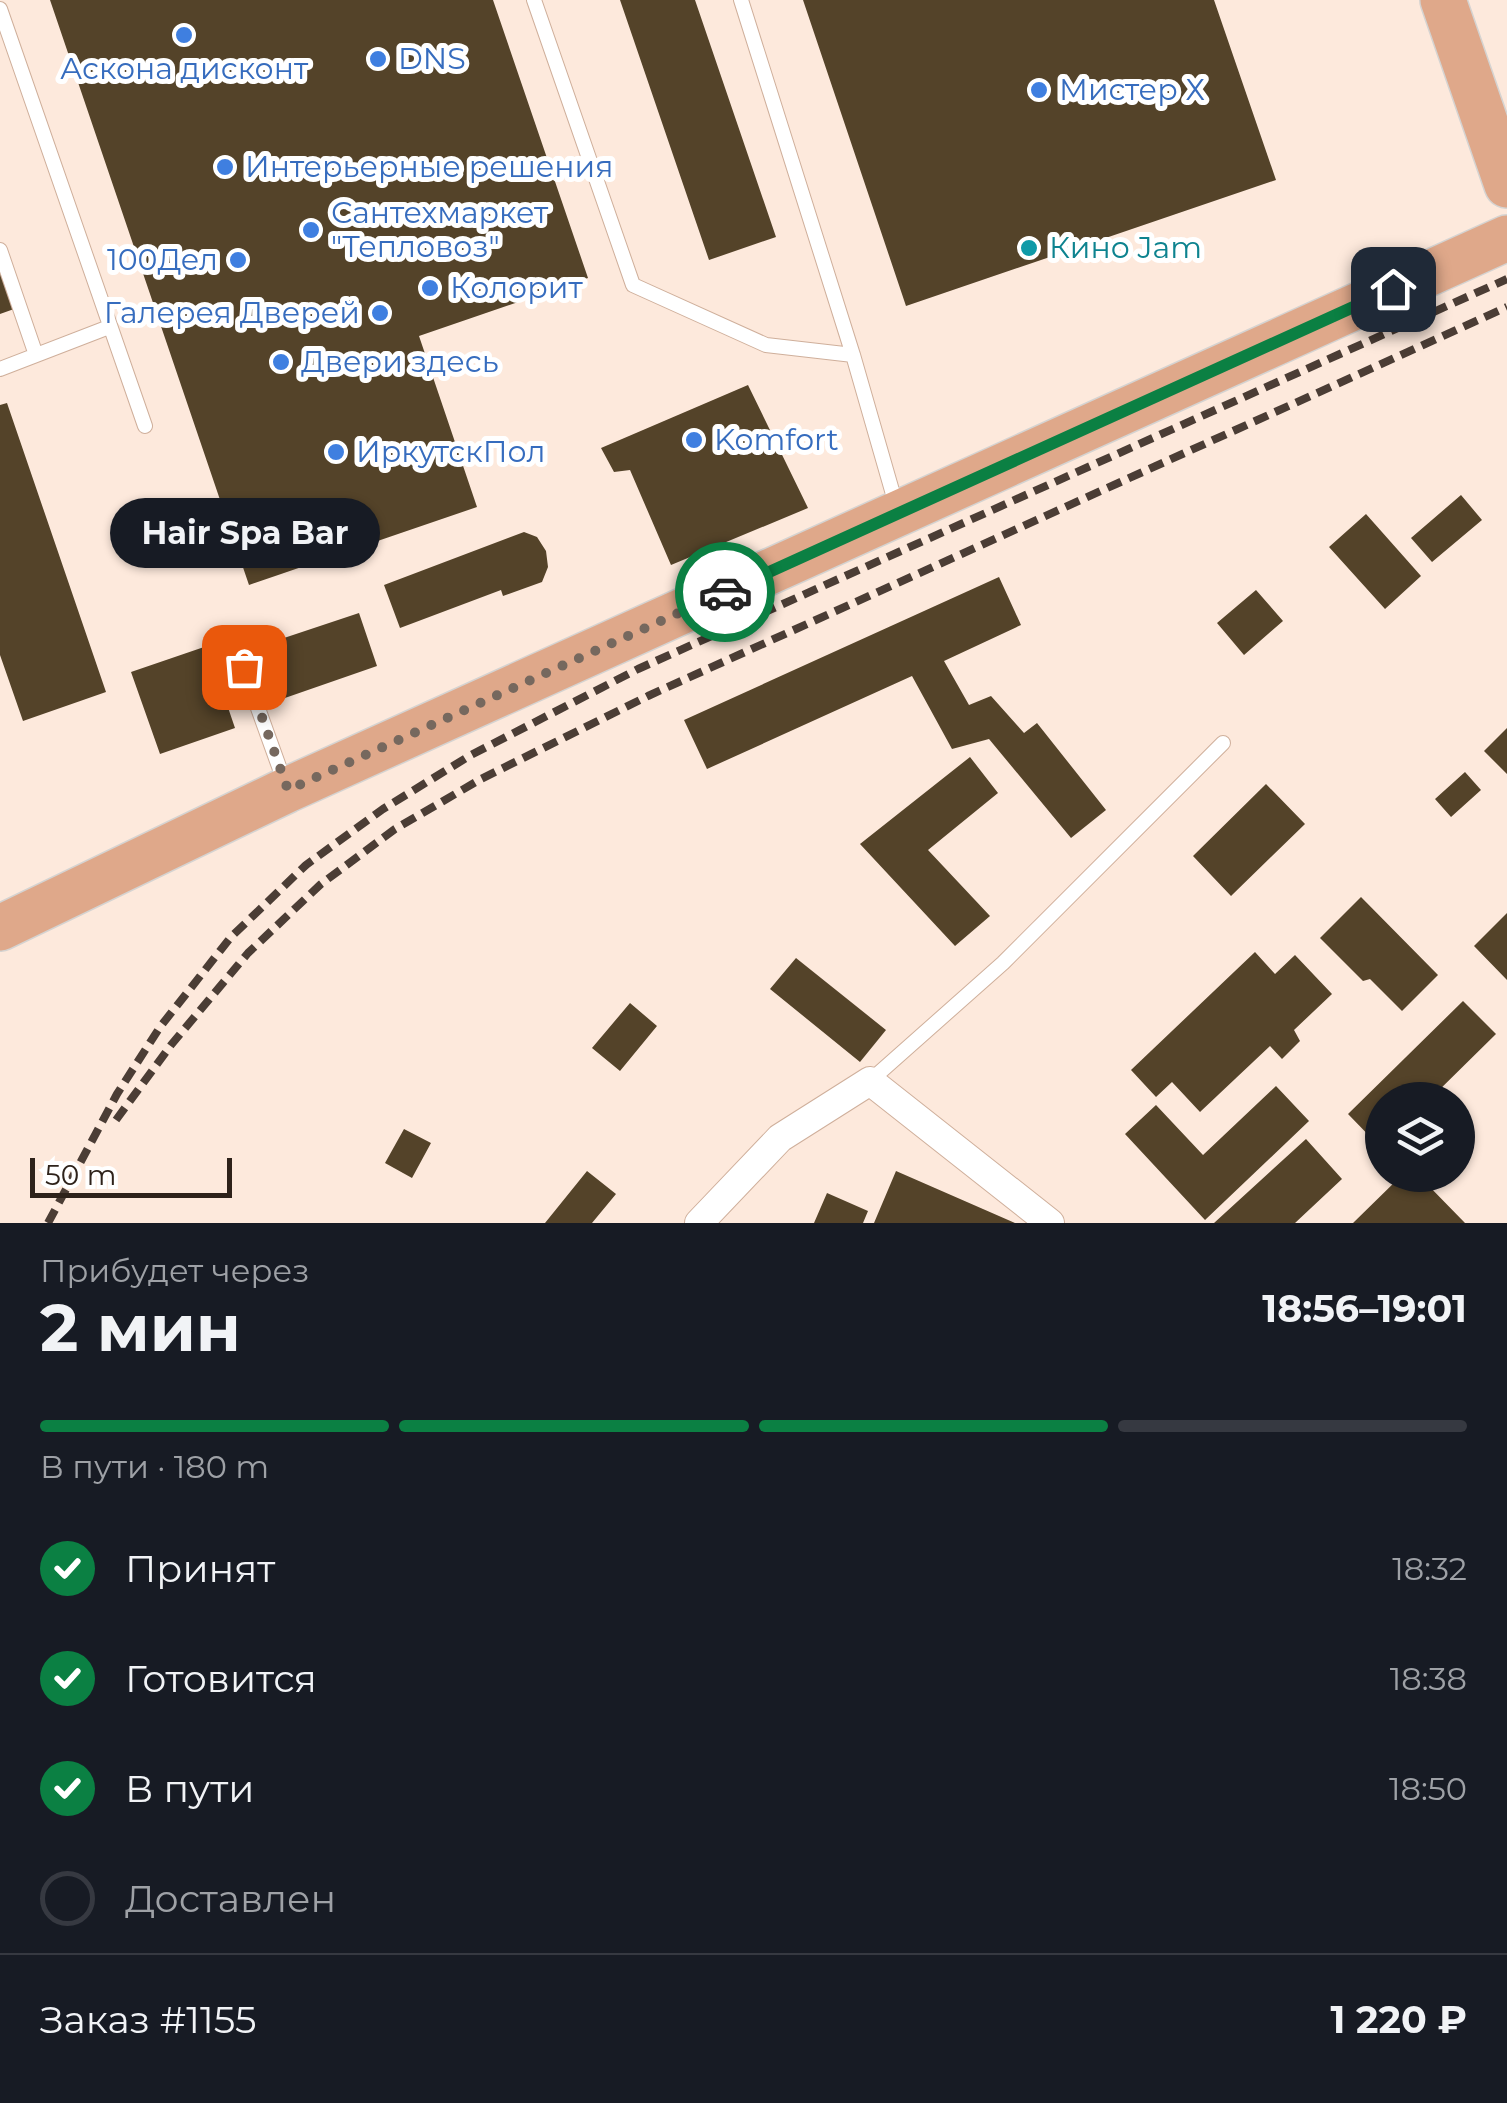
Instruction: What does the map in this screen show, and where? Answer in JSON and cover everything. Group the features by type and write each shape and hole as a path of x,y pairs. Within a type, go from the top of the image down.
{"main road":[{"path":"1443,0 1507,185"},
{"path":"0,928 288,790 1507,238"}],"street":[{"path":"699,1223 780,1138 870,1081 1050,1223"}],"lane":[{"path":"534,0 632,286 766,345 853,355"},
{"path":"741,0 899,514"},
{"path":"0,9 144,426"},
{"path":"0,250 36,355"},
{"path":"0,369 109,327"},
{"path":"232,636 288,790"},
{"path":"870,1081 1002,964 1224,743"}],"building":[{"path":"50,0 493,0 588,278 419,336 477,507 249,585"},
{"path":"620,0 695,0 776,237 709,260"},
{"name":"Мистер Х","path":"803,0 1214,0 1276,180 906,306"},
{"path":"0,266 14,309 0,314"},
{"path":"748,385 808,508 671,565 630,470 614,472 601,448"},
{"path":"7,403 106,692 23,721 0,655 0,405"},
{"path":"1461,495 1482,520 1432,562 1411,538"},
{"path":"1366,514 1421,576 1385,609 1329,547"},
{"path":"524,532 537,537 546,551 548,567 542,582 503,596 501,590 400,628 384,585"},
{"path":"999,577 1021,625 944,661 969,705 991,696 1024,733 1037,723 1106,810 1071,838 989,739 952,749 912,676 707,769 684,720"},
{"path":"1256,590 1283,621 1244,655 1217,623"},
{"path":"359,613 377,666 282,699 263,645"},
{"path":"207,646 235,728 160,754 131,672"},
{"path":"1507,728 1507,774 1484,751"},
{"path":"970,757 998,793 928,850 990,916 955,946 860,844"},
{"path":"1465,772 1481,790 1451,817 1435,799"},
{"path":"1266,784 1305,824 1231,896 1193,856"},
{"path":"1361,897 1438,975 1402,1011 1370,979 1363,981 1320,938"},
{"path":"1507,913 1507,980 1474,946"},
{"path":"1255,952 1275,974 1295,955 1332,994 1294,1030 1300,1041 1282,1059 1270,1046 1200,1112 1172,1082 1156,1097 1131,1070"},
{"path":"796,958 886,1030 860,1062 770,989"},
{"path":"1463,1001 1496,1034 1447,1082 1381,1082"},
{"path":"630,1003 657,1026 620,1071 592,1048"},
{"path":"1276,1086 1309,1121 1205,1220 1125,1134 1156,1105 1203,1155"},
{"path":"1365,1097 1365,1132 1348,1114"},
{"path":"404,1129 431,1143 412,1178 385,1163"},
{"path":"1306,1139 1342,1179 1295,1223 1214,1223"},
{"path":"587,1171 616,1194 592,1223 545,1223"},
{"path":"896,1171 1015,1223 874,1223"},
{"path":"1385,1192 1435,1192 1465,1223 1353,1223"},
{"path":"827,1193 868,1211 863,1223 814,1223"}],"railway":[{"path":"48,1223 117,1094 160,1027 231,937 306,865 383,809 471,755 638,669 1507,279"},
{"path":"116,1120 171,1045 248,953 321,884 395,829 481,779 648,696 1507,307"}],"way so far":[{"path":"244,667 288,790 725,592"}],"place":[{"name":"Аскона дисконт","path":"184,35"},
{"name":"DNS","path":"378,59"},
{"name":"Мистер Х","path":"1039,90"},
{"name":"Интерьерные решения","path":"225,167"},
{"name":"Сантехмаркет \"Тепловоз\"","path":"311,230"},
{"name":"Кино Jam","path":"1029,248"},
{"name":"100Дел","path":"238,260"},
{"name":"Колорит","path":"430,288"},
{"name":"Галерея Дверей","path":"380,313"},
{"name":"Двери здесь","path":"281,362"},
{"name":"Komfort","path":"694,440"},
{"name":"ИркутскПол","path":"336,452"},
{"name":"Hair Spa Bar","path":"244,667"}],"route":[{"path":"725,592 1393,289"}]}
